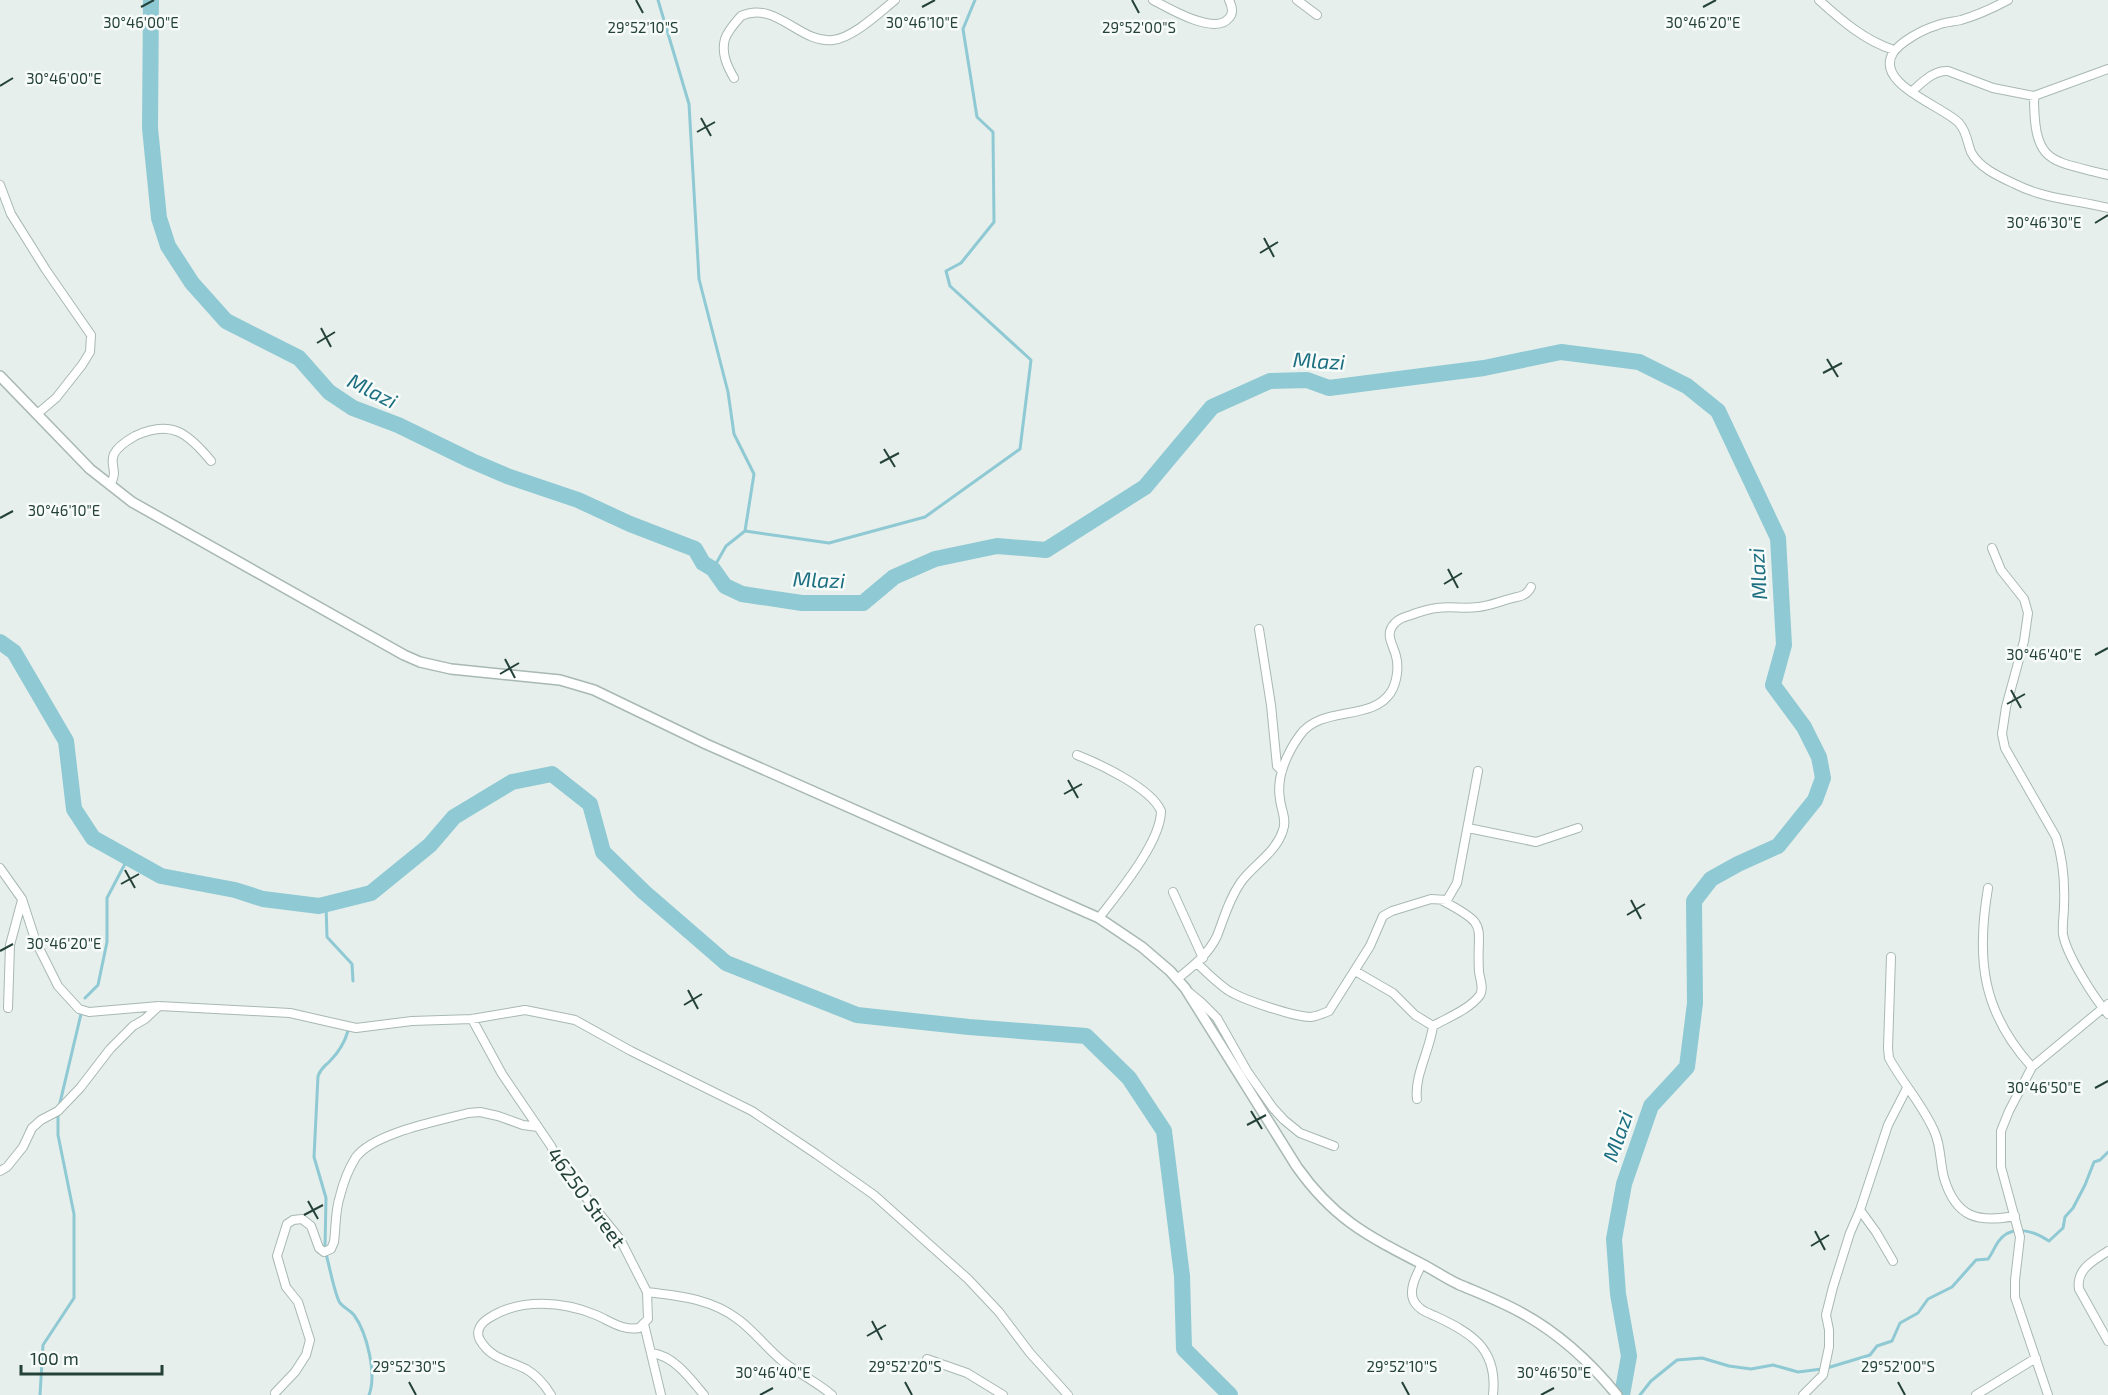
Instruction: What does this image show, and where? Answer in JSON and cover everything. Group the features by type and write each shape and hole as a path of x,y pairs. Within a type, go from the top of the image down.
{"street":[{"path":"776,6 815,35 830,41 841,39 895,0"},
{"path":"1153,0 1196,21 1213,24 1223,23 1229,18 1232,7 1229,0"},
{"path":"1298,0 1317,15"},
{"path":"1819,0 1868,38 1894,51"},
{"path":"2008,0 1992,9 1962,20 1936,25 1894,51 1890,58 1891,72 1895,79 1911,92 1958,121 1965,130 1970,149 1978,163 2014,184 2037,194 2108,207"},
{"path":"734,78 728,68 723,50 726,36 745,12 763,3"},
{"path":"1911,92 1935,73 1948,71 1993,88 2034,96 2108,69"},
{"path":"2034,96 2034,122 2044,152 2050,158 2071,167 2108,175"},
{"path":"0,185 11,214 91,335 90,352 82,364 56,398 37,414"},
{"path":"0,376 90,469 145,510 404,655 435,666 560,680 594,690 706,744 1099,918 1142,947 1217,1018 1247,1071 1273,1108 1300,1133 1334,1146"},
{"path":"110,485 115,476 114,454 131,438 147,430 161,428 181,432 197,443 211,461"},
{"path":"1992,548 2001,570 2024,599 2028,613 2024,641 2006,706 2002,734 2005,748 2056,837 2061,852 2064,881 2062,931 2065,942 2106,1009 2032,1067 2013,1101 2001,1131 2001,1167 2020,1237 2015,1297 2048,1395"},
{"path":"1176,979 1200,960 1216,938 1236,889 1266,857 1280,838 1284,828 1284,815 1279,797 1279,781 1286,758 1306,727 1322,718 1375,705 1388,697 1393,689 1398,663 1389,633 1393,624 1400,619 1438,608 1490,605 1524,596 1531,586"},
{"path":"1259,629 1271,705 1277,766 1282,771"},
{"path":"1077,755 1112,772 1139,789 1152,799 1161,811 1159,827 1143,856 1099,918"},
{"path":"1443,901 1450,897 1456,883 1478,771"},
{"path":"1468,828 1536,842 1578,828"},
{"path":"0,868 22,899 36,942 58,986 79,1009 89,1012 159,1006 290,1014 356,1028 404,1021 472,1019 525,1010 575,1020 631,1051 752,1111 873,1195 947,1259 999,1312 1030,1353 1068,1395"},
{"path":"1988,888 1982,930 1986,985 1992,1006 2006,1034 2032,1067"},
{"path":"1173,892 1200,960 1217,982 1236,995 1257,1004 1304,1016 1320,1016 1329,1011 1370,946 1383,916 1431,899 1443,901 1465,912 1477,925 1482,990 1470,1004 1432,1026 1427,1054 1416,1086 1417,1099"},
{"path":"8,1008 10,945 22,899"},
{"path":"1891,957 1889,1058 1921,1107 1934,1132 1944,1177 1951,1194 1964,1210 1974,1217 1985,1220 2016,1219"},
{"path":"1355,971 1393,993 1415,1015 1432,1026"},
{"path":"1185,988 1311,1187 1346,1221 1374,1239 1455,1283 1490,1296 1522,1313 1548,1330 1590,1366 1617,1395"},
{"path":"0,1171 7,1167 23,1147 32,1128 58,1111 80,1088 110,1049 133,1026 159,1006"},
{"name":"46250 Street","path":"472,1019 502,1074 538,1127 562,1168 615,1231 647,1292"},
{"path":"1803,1395 1823,1375 1829,1347 1826,1315 1828,1302 1888,1125 1907,1088"},
{"path":"275,1393 295,1372 306,1355 310,1340 298,1302 286,1287 277,1256 287,1224 293,1220 302,1219 311,1226 319,1248 324,1252 331,1249 334,1242 339,1196 353,1164 369,1146 390,1135 468,1113 480,1112 538,1127"},
{"path":"1860,1210 1893,1262"},
{"path":"2107,1336 2079,1289 2078,1282 2083,1270 2108,1251"},
{"path":"1422,1264 1416,1276 1412,1292 1413,1299 1423,1311 1465,1331 1478,1341 1490,1357 1494,1392"},
{"path":"551,1395 533,1374 487,1351 477,1333 480,1325 497,1313 542,1304 560,1305 583,1311 624,1328 639,1328 644,1324 649,1312 647,1292 692,1298 724,1310 739,1320 787,1364 811,1378 832,1395"},
{"path":"644,1324 661,1395"},
{"path":"652,1353 666,1358 677,1366 704,1395"},
{"path":"1976,1395 2036,1358"},
{"path":"927,1359 967,1373 1003,1395"}],"waterway":[{"name":"Mlazi","path":"151,0 150,128 159,218 168,246 192,283 226,321 299,358 329,392 353,408 398,425 507,476 578,500 630,524 695,549 703,563 713,569 725,586 742,594 802,603 863,603 894,577 935,559 997,546 1046,550 1145,487 1212,407 1270,381 1307,380 1329,388 1484,368 1561,352 1639,362 1687,386 1718,411 1778,538 1784,645 1773,685 1804,727 1819,757 1823,778 1815,800 1778,846 1711,879 1694,901 1695,1003 1687,1067 1651,1106 1624,1184 1614,1239 1618,1294 1629,1356 1622,1395"},
{"path":"658,0 689,104 699,279 728,392 734,434 754,474 745,531 726,546 713,569"},
{"path":"745,531 829,543 925,517 1020,449 1031,360 950,286 946,271 961,263 994,222 993,132 977,117 963,29 975,0"},
{"path":"0,642 14,652 66,741 74,809 93,838 161,876 235,890 263,899 319,906 371,893 430,845 454,817 512,782 552,774 590,804 603,852 644,892 726,963 857,1015 1086,1036 1129,1078 1164,1131 1182,1276 1184,1349 1230,1395"},
{"path":"85,998 98,985 107,942 107,898 128,858"},
{"path":"326,905 327,937 352,964 353,981"},
{"path":"59,1107 81,1014"},
{"path":"325,1247 326,1198 314,1157 318,1076 338,1051 348,1031"},
{"path":"40,1395 43,1345 74,1298 74,1214 58,1135 58,1114"},
{"path":"1827,1368 1870,1355 1877,1346 1892,1341 1900,1323 1918,1313 1928,1299 1952,1287 1976,1260 1988,1259 1998,1242 2009,1232 2030,1232 2049,1241 2063,1228 2065,1217 2073,1208 2094,1162 2100,1160 2108,1152"},
{"path":"326,1254 338,1299 354,1315 367,1343 372,1376 369,1395"},
{"path":"1640,1395 1651,1381 1677,1360 1702,1358 1729,1366 1751,1369 1773,1365 1798,1372 1822,1369"}]}
